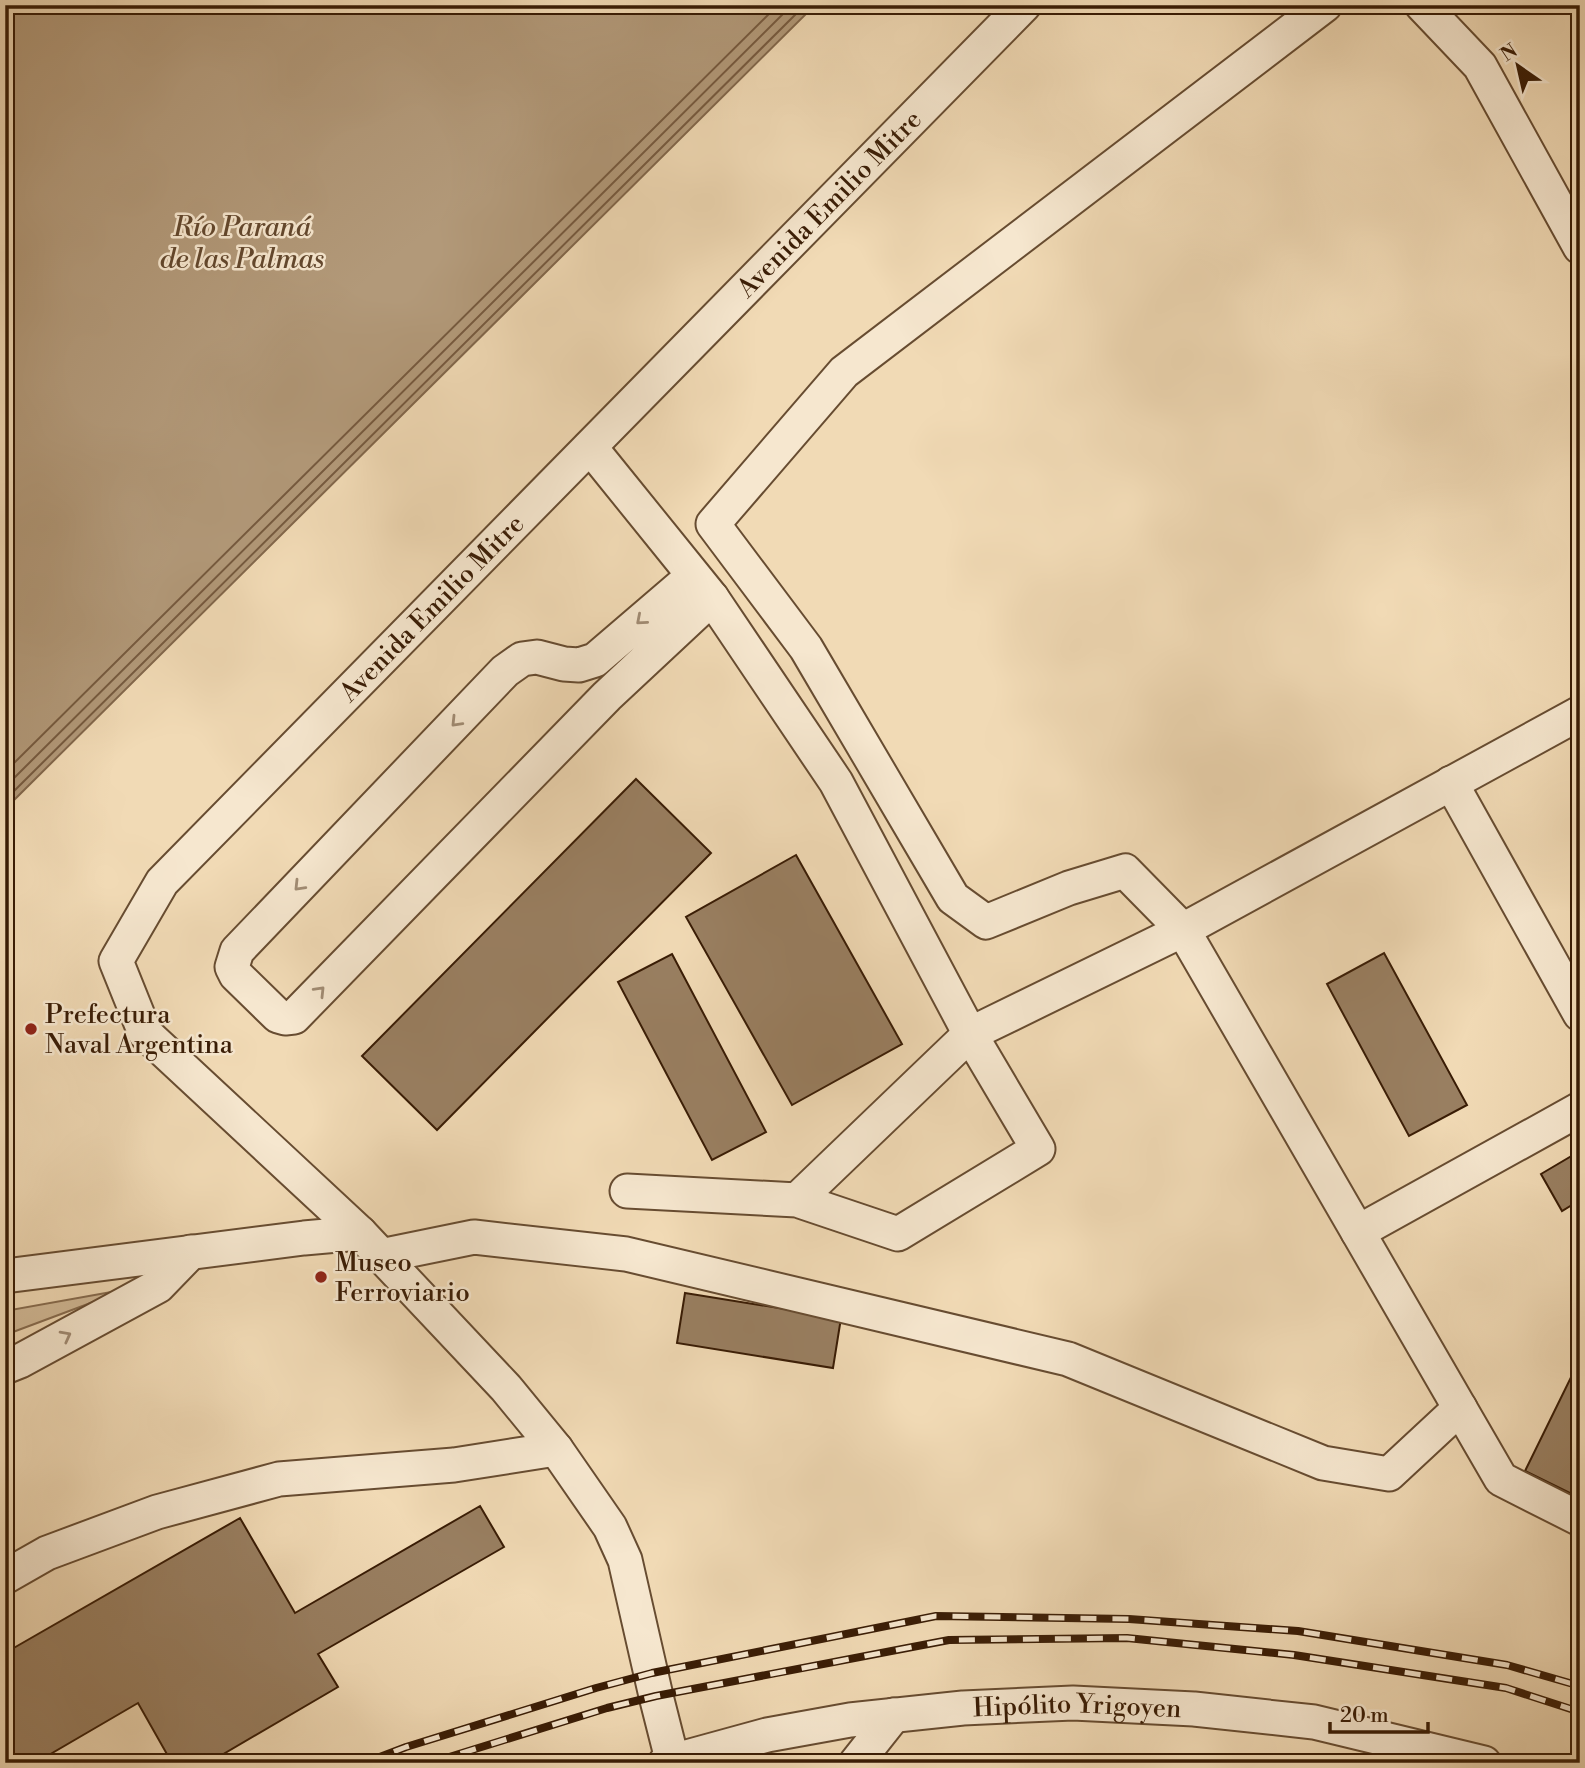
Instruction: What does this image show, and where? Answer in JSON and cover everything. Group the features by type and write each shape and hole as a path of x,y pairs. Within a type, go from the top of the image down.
{"street":[{"name":"Avenida Emilio Mitre","path":"370,1245 145,1033 116,961 162,882 1024,5"},
{"path":"1325,5 844,372 713,524 807,648 953,898 986,922 1069,887 1125,871 1183,930 1501,1479 1580,1519"},
{"path":"1422,5 1480,66 1580,247"},
{"path":"590,447 702,587 836,782 970,1034 1038,1149 898,1234 797,1200 627,1191"},
{"path":"702,587 607,696 294,1017 278,1016 236,975 232,967 237,951 505,671 522,659 537,657 579,665 595,660 702,587"},
{"path":"797,1200 970,1034 1183,930 1580,713"},
{"path":"1451,783 1580,1014"},
{"path":"1358,1232 1580,1110"},
{"path":"5,1276 304,1238 370,1245 474,1237 626,1254 1068,1359 1323,1463 1389,1474 1460,1409"},
{"path":"370,1245 506,1388 556,1449 610,1527 625,1560 670,1762"},
{"path":"5,1367 158,1286 191,1252"},
{"path":"5,1577 47,1552 158,1512 279,1479 454,1465 556,1449"},
{"name":"Hipólito Yrigoyen","path":"670,1762 767,1735 850,1720 963,1708 1073,1703 1194,1709 1314,1722 1484,1763"},
{"path":"856,1763 894,1716"}],"shaded area":[{"path":"128,1289 5,1335 5,1311"}],"water":[{"name":"Río Paraná de las Palmas","path":"5,5 815,5 5,809"}],"building":[{"path":"636,779 711,853 437,1130 362,1056"},
{"path":"796,855 902,1044 792,1105 686,917"},
{"path":"1384,953 1467,1105 1409,1136 1327,984"},
{"path":"672,954 766,1132 712,1160 618,982"},
{"path":"1580,1151 1580,1200 1562,1211 1541,1174"},
{"path":"685,1293 841,1318 833,1368 677,1343"},
{"path":"1580,1359 1580,1498 1525,1471"},
{"path":"480,1506 504,1547 318,1654 338,1687 208,1763 172,1763 138,1703 35,1763 5,1763 5,1653 240,1518 295,1613"}],"railway":[{"path":"364,1763 406,1747 652,1673 936,1616 1129,1619 1298,1631 1507,1665 1580,1686"},
{"path":"430,1763 607,1708 656,1696 949,1640 1127,1638 1294,1655 1506,1688 1580,1712"}],"place":[{"name":"Prefectura Naval Argentina","path":"31,1029"},
{"name":"Museo Ferroviario","path":"321,1277"}]}
